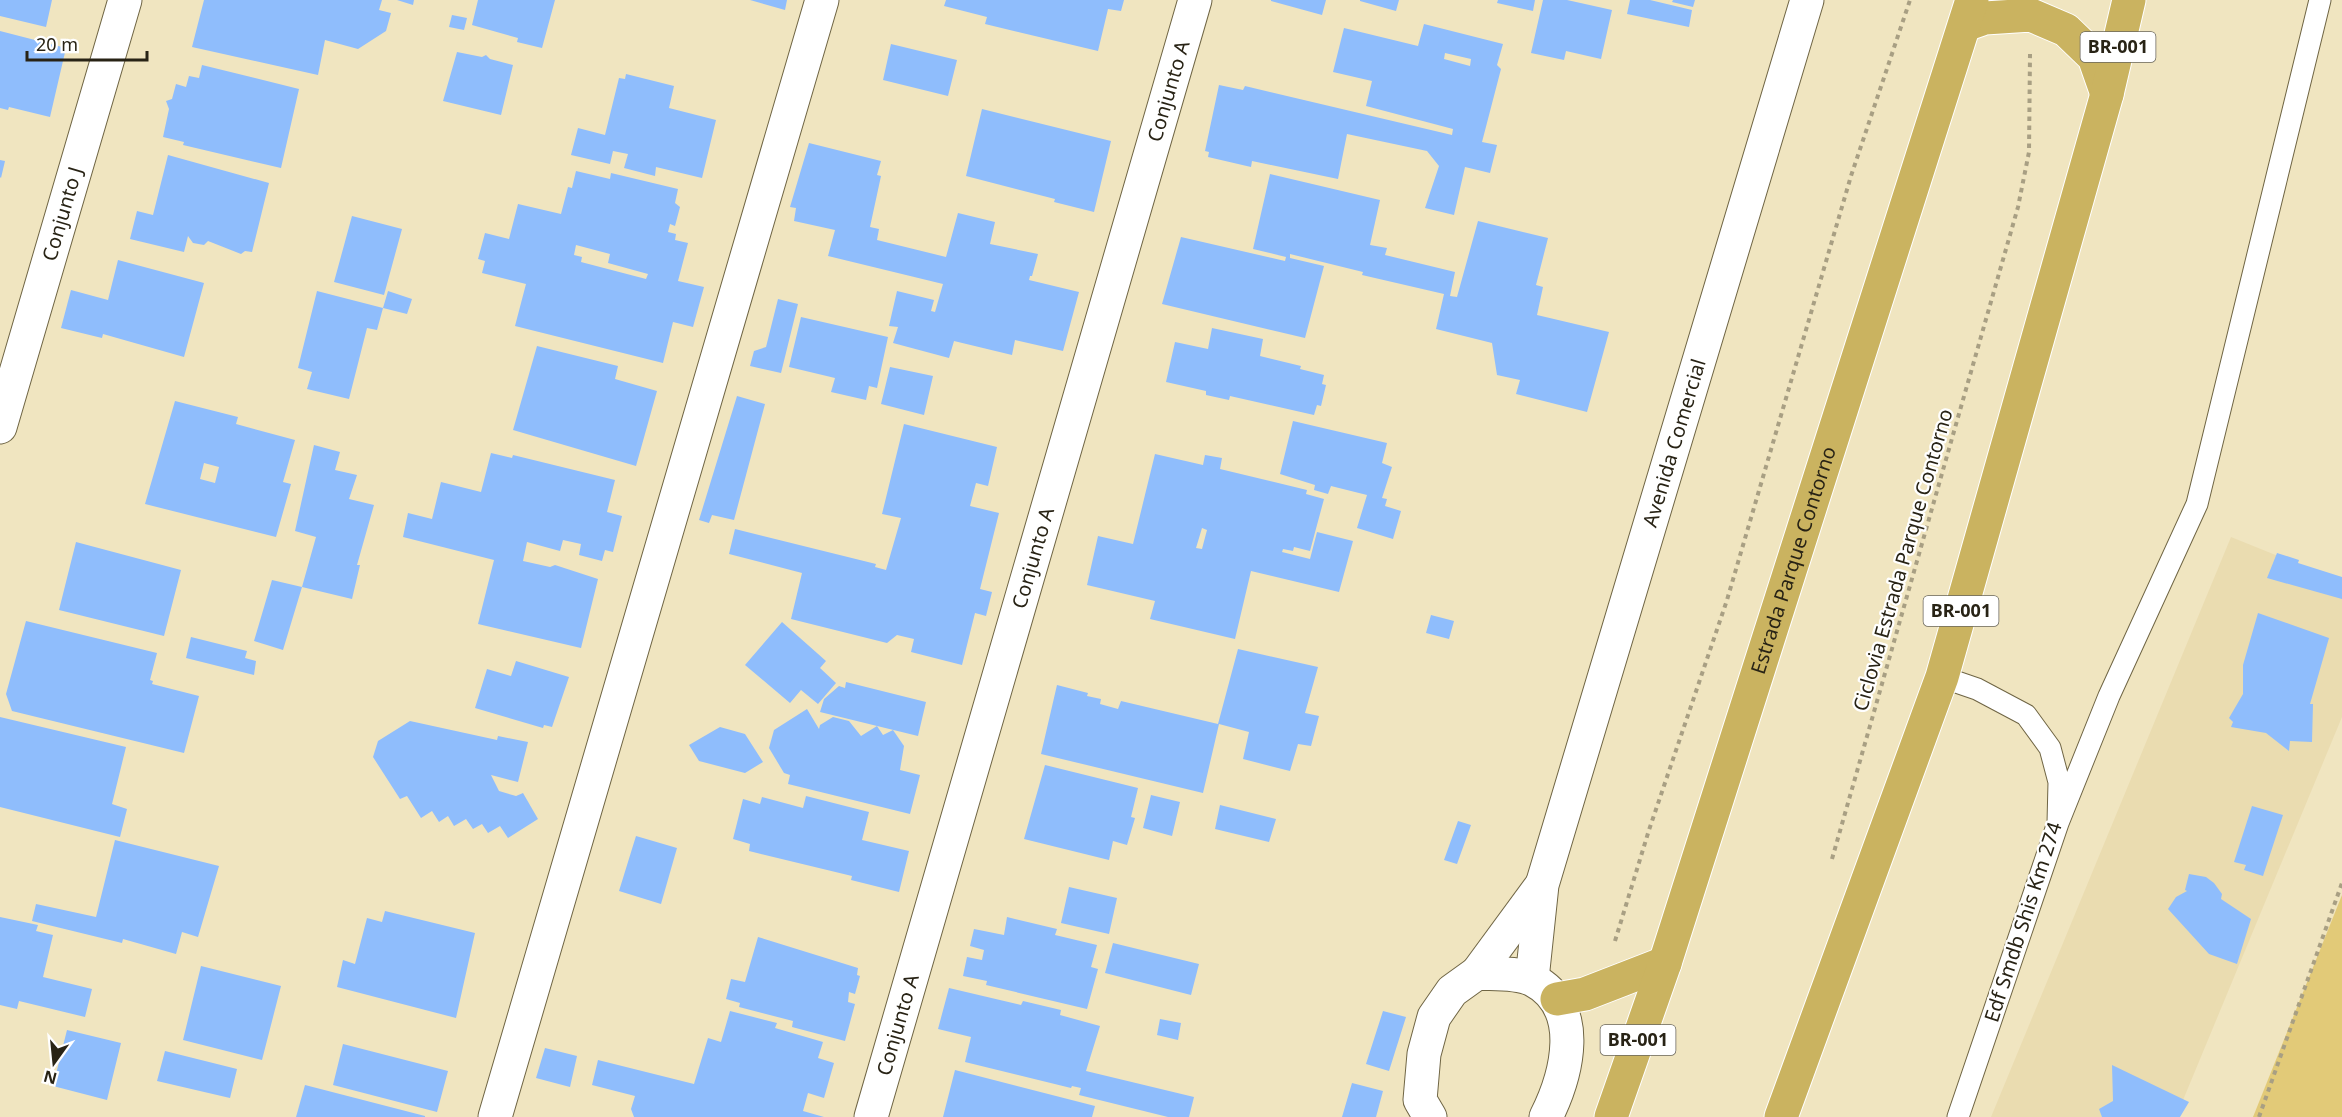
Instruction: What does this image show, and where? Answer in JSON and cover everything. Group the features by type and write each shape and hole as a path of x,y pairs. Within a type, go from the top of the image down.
{"highway":[{"name":"BR-001","path":"1781,1117 1942,677 2107,94 2129,0"},
{"path":"1969,13 1985,18 2031,15 2066,30 2094,57 2107,94"},
{"name":"Estrada Parque Contorno","path":"1611,1117 1665,963 1969,13"},
{"path":"1557,999 1601,988 1665,963"}],"street":[{"name":"Conjunto J","path":"0,427 125,0"},
{"path":"495,1117 822,0"},
{"name":"Conjunto A","path":"871,1117 1195,0"},
{"name":"Avenida Comercial","path":"1532,979 1542,885 1807,0"},
{"name":"Avenida Comercial","path":"1423,1111 1424,1054 1434,1017 1452,991 1477,973 1542,885"},
{"path":"1477,973 1532,979 1557,999 1566,1027 1567,1058 1559,1092 1546,1117"}],"lane":[{"path":"2058,823 2109,696 2197,504 2320,0"},
{"name":"Edf Smdb Shis Km 274","path":"1942,677 1977,689 2026,715 2050,748 2059,782 2058,823 1958,1117"}],"path":[{"path":"1601,988 1649,830 1727,600 1848,188 1910,0"},
{"name":"Ciclovia Estrada Parque Contorno","path":"1831,864 2018,207 2030,152 2031,15"},
{"path":"2259,1117 2342,883"}],"shaded area":[{"path":"2231,537 2342,582 2342,717 2176,1117 1991,1117"},
{"path":"2342,895 2342,1117 2253,1117"}],"building":[{"path":"0,0 52,0 46,27 0,16"},
{"path":"204,0 382,0 379,10 391,13 386,31 358,49 325,40 318,75 192,47"},
{"path":"397,0 414,0 413,5"},
{"path":"478,0 555,0 542,48 517,42 518,38 472,25"},
{"path":"750,0 787,0 785,10"},
{"path":"946,0 1124,0 1121,11 1108,9 1098,51 985,24 987,17 944,6"},
{"path":"1271,0 1326,0 1322,15 1271,1"},
{"path":"1360,0 1399,0 1396,11 1360,1"},
{"path":"1498,0 1535,0 1533,11 1497,3"},
{"path":"1543,0 1567,0 1612,10 1601,59 1566,51 1564,60 1531,53"},
{"path":"1630,0 1650,0 1692,10 1689,27 1627,14"},
{"path":"1673,0 1695,0 1693,7 1672,2"},
{"path":"452,15 467,18 464,30 449,27"},
{"path":"1424,24 1503,44 1497,65 1501,69 1482,142 1497,145 1490,173 1465,167 1454,215 1425,208 1439,166 1427,151 1347,134 1338,179 1252,161 1251,167 1208,157 1209,152 1205,151 1219,85 1243,90 1245,86 1452,135 1453,129 1366,106 1372,81 1333,72 1344,28 1418,46","holes":["1445,53 1471,59 1470,66 1444,59"]},
{"path":"0,31 66,48 50,117 9,107 8,110 0,108"},
{"path":"891,44 957,60 948,96 883,80"},
{"path":"457,52 482,57 486,55 490,59 513,65 501,115 443,101"},
{"path":"202,65 299,89 281,168 183,145 184,142 163,137 169,109 166,101 172,99 176,84 186,87 189,76 199,78"},
{"path":"626,74 674,86 669,108 716,120 702,178 656,167 655,176 624,168 628,154 613,151 610,164 571,155 578,128 605,135 619,78 625,79"},
{"path":"982,109 1111,141 1094,212 1054,202 1055,199 966,176"},
{"path":"809,143 881,161 877,175 881,176 870,227 879,229 877,240 946,257 958,213 995,222 990,244 1038,254 1029,280 1079,292 1063,351 1015,340 1012,355 954,341 949,358 893,343 898,327 889,326 897,291 934,300 931,311 935,312 943,284 828,256 835,230 794,221 796,208 790,207"},
{"path":"168,155 269,183 252,252 245,251 241,254 208,241 204,245 193,243 188,236 184,252 130,239 137,211 153,215"},
{"path":"0,160 5,161 1,178 0,177"},
{"path":"576,171 610,179 611,173 678,189 675,203 680,207 675,226 670,224 668,232 676,234 675,240 688,243 678,281 704,287 693,327 673,322 663,363 515,326 526,284 482,273 485,261 478,259 485,233 509,239 518,204 561,214 568,187 572,188","holes":["576,245 610,254 608,263 648,274 646,279 581,262 582,257 574,255"]},
{"path":"1270,174 1380,200 1370,245 1387,248 1385,255 1455,272 1450,296 1457,297 1478,221 1548,238 1536,285 1543,287 1537,315 1609,332 1587,412 1516,394 1520,380 1497,375 1492,343 1436,329 1444,294 1362,275 1363,272 1290,254 1290,258 1324,266 1305,338 1162,304 1181,237 1285,261 1286,257 1253,249"},
{"path":"352,216 402,229 384,295 334,282"},
{"path":"118,260 204,283 184,357 103,334 102,338 61,328 71,290 108,300"},
{"path":"317,291 383,308 377,330 367,328 349,399 307,389 312,372 298,368"},
{"path":"388,291 412,299 407,314 383,308"},
{"path":"778,299 798,304 781,373 750,366 754,351 766,347"},
{"path":"801,317 888,337 877,388 869,386 866,400 831,392 835,378 789,367"},
{"path":"1212,328 1263,339 1260,356 1301,366 1300,369 1324,375 1322,384 1326,385 1321,406 1317,405 1314,415 1230,396 1229,400 1206,395 1206,391 1166,382 1175,342 1208,349"},
{"path":"537,346 618,366 615,379 657,391 636,466 513,430"},
{"path":"890,367 933,376 924,415 881,404"},
{"path":"737,396 765,404 734,520 712,515 709,523 699,520"},
{"path":"175,401 238,417 236,424 295,440 283,482 291,484 276,537 145,504","holes":["204,463 219,467 215,483 200,479"]},
{"path":"1293,421 1387,443 1382,463 1392,467 1382,498 1387,499 1385,506 1401,511 1393,539 1357,528 1367,495 1331,486 1328,494 1314,490 1315,485 1280,474"},
{"path":"904,424 997,447 988,486 976,483 970,506 999,513 980,589 992,592 986,616 975,613 962,665 911,652 914,639 897,635 887,643 791,619 802,573 729,554 735,529 876,564 875,567 886,570 901,518 882,514"},
{"path":"314,445 340,452 335,470 357,475 349,499 374,505 357,565 360,565 352,599 302,587 316,537 295,531"},
{"path":"491,453 512,458 513,455 615,480 607,512 622,516 613,552 605,550 602,561 579,555 581,544 563,540 560,551 527,542 523,561 550,567 555,565 598,579 581,648 478,624 494,560 403,537 408,513 432,519 441,482 481,492"},
{"path":"1155,454 1203,465 1205,455 1222,458 1220,469 1307,490 1306,494 1324,499 1310,551 1294,547 1293,551 1283,549 1282,552 1310,559 1317,532 1353,541 1339,592 1251,571 1235,639 1150,619 1155,601 1087,585 1098,536 1133,544","holes":["1202,528 1207,530 1202,549 1196,548"]},
{"path":"76,542 181,570 164,636 59,610"},
{"path":"2277,553 2299,560 2298,563 2342,577 2342,599 2267,578"},
{"path":"272,580 302,587 283,650 254,641"},
{"path":"2258,613 2329,638 2310,704 2313,704 2312,742 2290,741 2289,751 2266,733 2231,727 2233,722 2229,718 2243,694 2243,665"},
{"path":"1431,615 1454,621 1449,639 1426,633"},
{"path":"26,621 157,653 150,680 153,681 152,684 199,696 184,753 12,711 6,694"},
{"path":"782,622 826,661 820,668 836,683 818,704 801,690 790,703 745,665"},
{"path":"191,637 247,651 245,658 256,661 254,675 186,658"},
{"path":"1238,649 1318,667 1305,713 1319,716 1311,746 1298,744 1290,771 1243,759 1249,732 1219,724 1203,793 1041,754 1057,685 1088,693 1087,696 1101,699 1100,704 1118,709 1121,701 1218,724"},
{"path":"516,661 569,677 552,727 544,725 543,728 475,708 487,669 511,676"},
{"path":"846,682 926,702 918,736 820,712 824,699 839,686 845,688"},
{"path":"807,709 819,729 820,725 833,717 849,721 861,736 877,726 883,735 893,730 904,746 900,770 920,775 910,814 788,784 790,775 784,773 769,748 774,730"},
{"path":"0,717 126,747 112,804 127,809 120,837 0,807"},
{"path":"410,721 497,740 498,736 528,742 518,782 491,775 499,791 516,796 523,793 538,819 508,838 500,826 488,833 482,824 473,829 466,819 454,826 448,816 439,822 432,811 421,818 407,796 400,799 373,757 378,741"},
{"path":"720,727 745,734 763,762 745,773 699,761 689,745"},
{"path":"1045,765 1138,788 1131,817 1135,818 1127,845 1113,841 1109,860 1024,839"},
{"path":"1151,795 1180,802 1172,836 1143,828"},
{"path":"806,796 869,812 862,840 909,851 899,892 851,880 852,876 749,851 750,844 733,839 743,799 760,804 762,797 803,808"},
{"path":"1220,805 1276,819 1269,842 1215,829"},
{"path":"2252,806 2283,815 2263,876 2244,870 2246,865 2234,862"},
{"path":"1458,821 1471,825 1457,864 1444,860"},
{"path":"636,836 677,848 661,904 619,891"},
{"path":"115,840 219,866 198,937 182,932 176,954 123,939 122,943 32,921 36,904 96,917"},
{"path":"2189,874 2206,877 2222,894 2221,899 2251,919 2237,964 2209,954 2168,909 2176,897 2187,891 2185,890"},
{"path":"1069,887 1117,898 1109,934 1061,923"},
{"path":"385,911 475,933 456,1018 337,987 343,960 355,964 367,918 382,922"},
{"path":"0,917 38,925 36,931 53,935 43,977 92,989 85,1017 19,1001 17,1009 0,1005"},
{"path":"1007,917 1057,929 1055,935 1097,945 1091,967 1098,969 1087,1009 986,985 987,981 963,976 967,957 982,960 984,950 970,946 974,929 1004,935"},
{"path":"758,937 858,968 857,975 860,976 855,994 849,992 848,1002 855,1004 845,1041 792,1027 793,1021 739,1007 740,1003 726,999 731,979 745,982"},
{"path":"1113,943 1199,964 1191,995 1105,973"},
{"path":"201,966 281,986 262,1060 183,1040"},
{"path":"949,988 1021,1005 1023,1001 1061,1010 1060,1015 1100,1026 1086,1071 1194,1097 1189,1117 1168,1117 1079,1095 1081,1088 1072,1086 1071,1088 965,1062 971,1037 938,1029"},
{"path":"730,1011 777,1023 775,1028 823,1042 818,1058 834,1063 824,1098 808,1093 803,1111 824,1117 634,1117 631,1109 635,1096 592,1085 598,1060 694,1084 708,1038 721,1042"},
{"path":"1383,1011 1406,1017 1389,1071 1366,1064"},
{"path":"1160,1019 1181,1023 1178,1040 1157,1035"},
{"path":"67,1030 121,1043 107,1100 53,1086"},
{"path":"343,1044 448,1071 437,1112 333,1085"},
{"path":"545,1048 577,1056 570,1087 536,1078"},
{"path":"165,1051 237,1069 230,1098 157,1081"},
{"path":"2112,1065 2189,1102 2180,1117 2102,1117 2099,1109 2113,1101"},
{"path":"955,1070 1095,1106 1092,1117 943,1117"},
{"path":"1352,1083 1383,1091 1376,1117 1342,1117"},
{"path":"305,1085 425,1116 425,1117 296,1117"}]}
